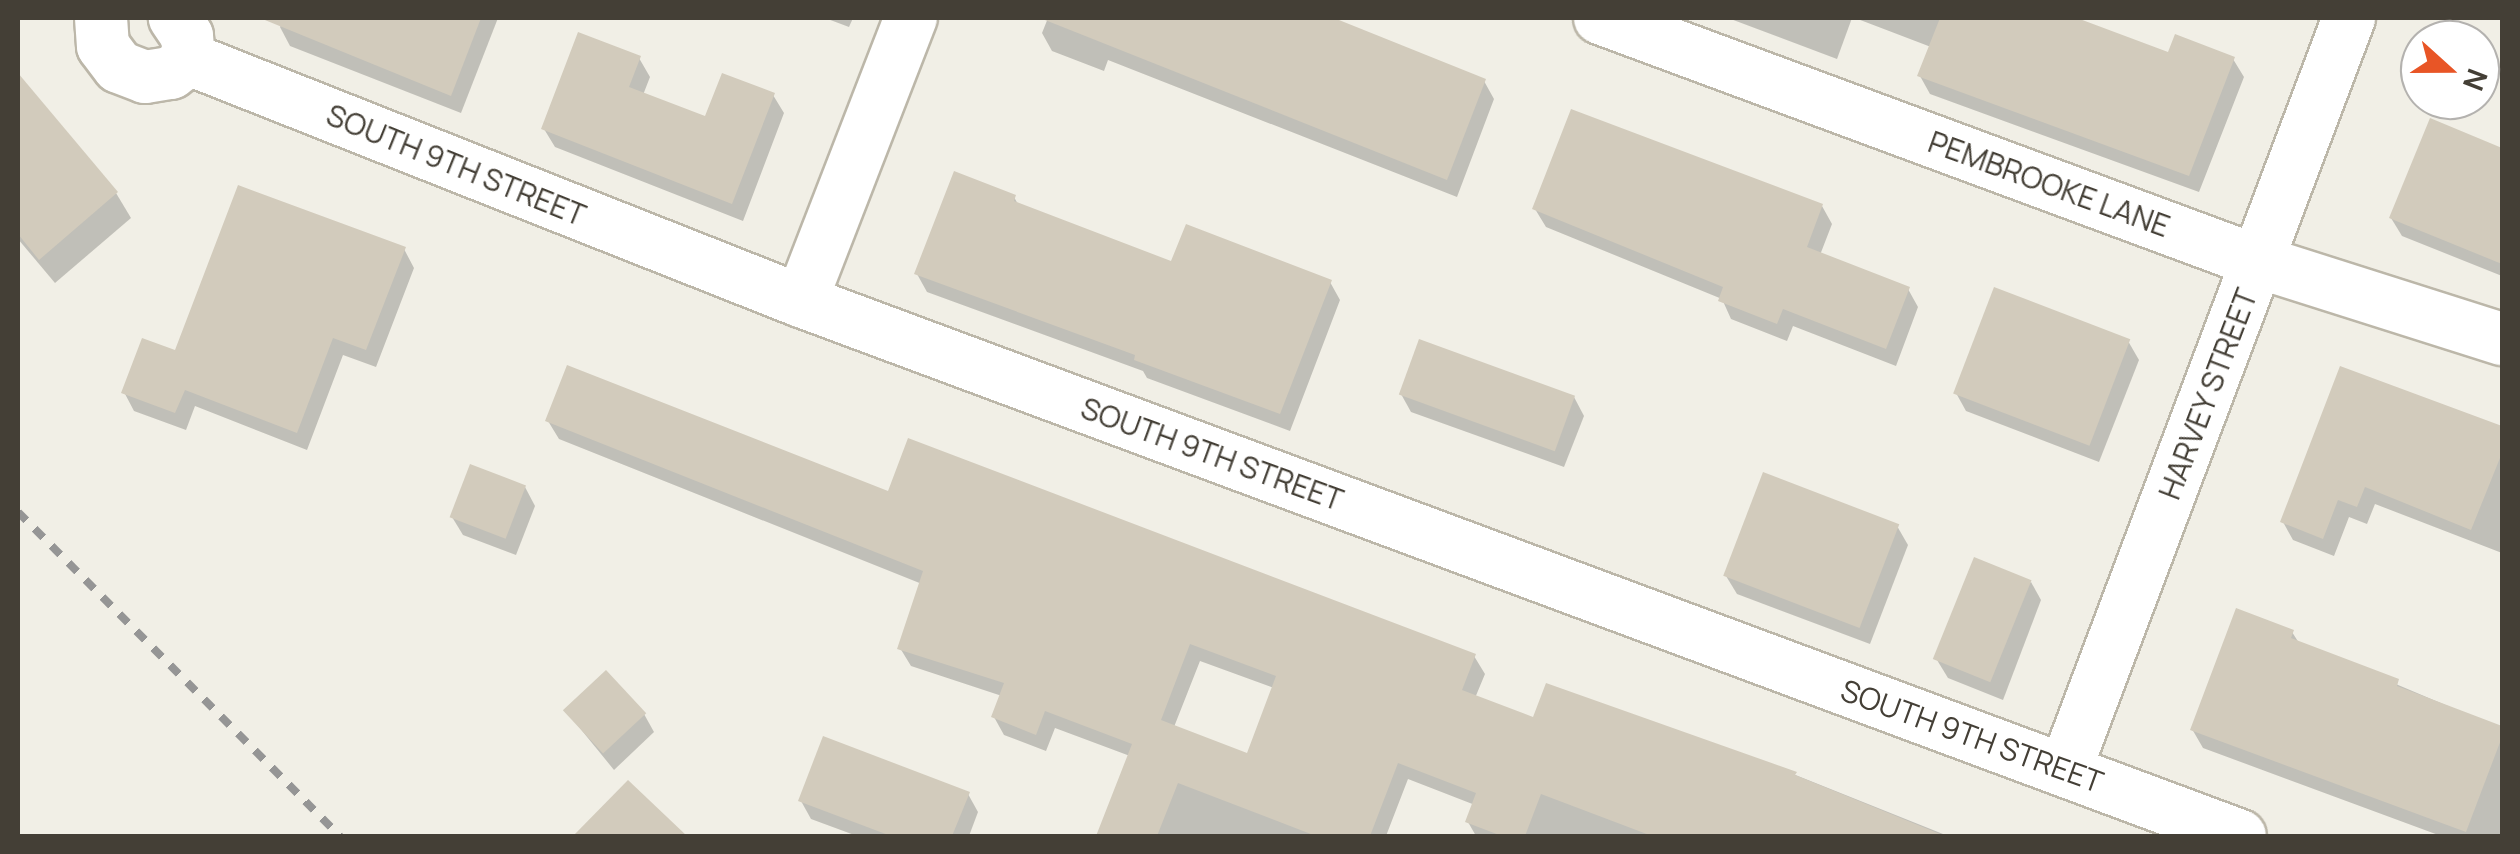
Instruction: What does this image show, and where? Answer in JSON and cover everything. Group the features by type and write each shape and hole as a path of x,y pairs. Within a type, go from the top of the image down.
{"street":[{"path":"100,18 102,46 119,67 145,77 171,73 182,38"},
{"path":"801,302 911,18"},
{"name":"PEMBROOKE LANE","path":"1600,18 2259,262 2502,339"},
{"name":"HARVEY STREET","path":"2065,770 2349,18"},
{"name":"SOUTH 9TH STREET","path":"182,38 801,302 2240,836"}],"building":[{"path":"260,18 481,18 451,96"},
{"path":"1040,18 1334,18 1486,79 1447,180"},
{"path":"1940,18 2077,18 2168,52 2175,34 2235,57 2189,176 1917,76"},
{"path":"578,32 641,56 629,87 705,116 722,73 775,93 732,204 541,129"},
{"path":"18,73 118,192 39,260 18,234"},
{"path":"1571,109 1823,204 1807,247 1910,287 1886,349 1783,309 1777,324 1718,301 1723,287 1532,209"},
{"path":"2429,120 2502,148 2502,264 2389,218"},
{"path":"954,171 1016,195 1014,201 1171,261 1186,224 1332,280 1280,414 1134,360 1135,355 914,274"},
{"path":"238,185 406,247 366,350 333,338 297,433 185,390 175,413 121,393 142,338 175,350"},
{"path":"1994,287 2130,339 2089,446 1953,393"},
{"path":"1419,339 1575,396 1555,451 1399,394"},
{"path":"567,365 888,491 908,438 1476,654 1462,690 1533,717 1546,683 1797,772 1795,775 1945,836 1652,836 1541,794 1525,836 1502,836 1465,822 1476,793 1398,763 1370,836 1316,836 1178,783 1157,836 1096,836 1132,744 1045,711 1036,735 991,717 1004,683 897,649 923,571 545,421","holes":["1190,644 1276,676 1247,753 1161,720"]},
{"path":"2340,366 2502,426 2502,453 2471,530 2365,487 2357,507 2338,500 2323,539 2280,522"},
{"path":"470,464 526,486 506,539 450,517"},
{"path":"1763,472 1899,524 1860,628 1723,576"},
{"path":"1974,557 2031,580 1990,682 1933,659"},
{"path":"2236,608 2294,630 2291,638 2399,679 2397,686 2502,726 2502,737 2466,832 2190,730"},
{"path":"606,670 646,713 603,753 563,710"},
{"path":"823,736 970,792 952,836 891,836 798,801"},
{"path":"628,780 687,836 573,836"}],"railway":[{"path":"18,512 340,836"}]}
